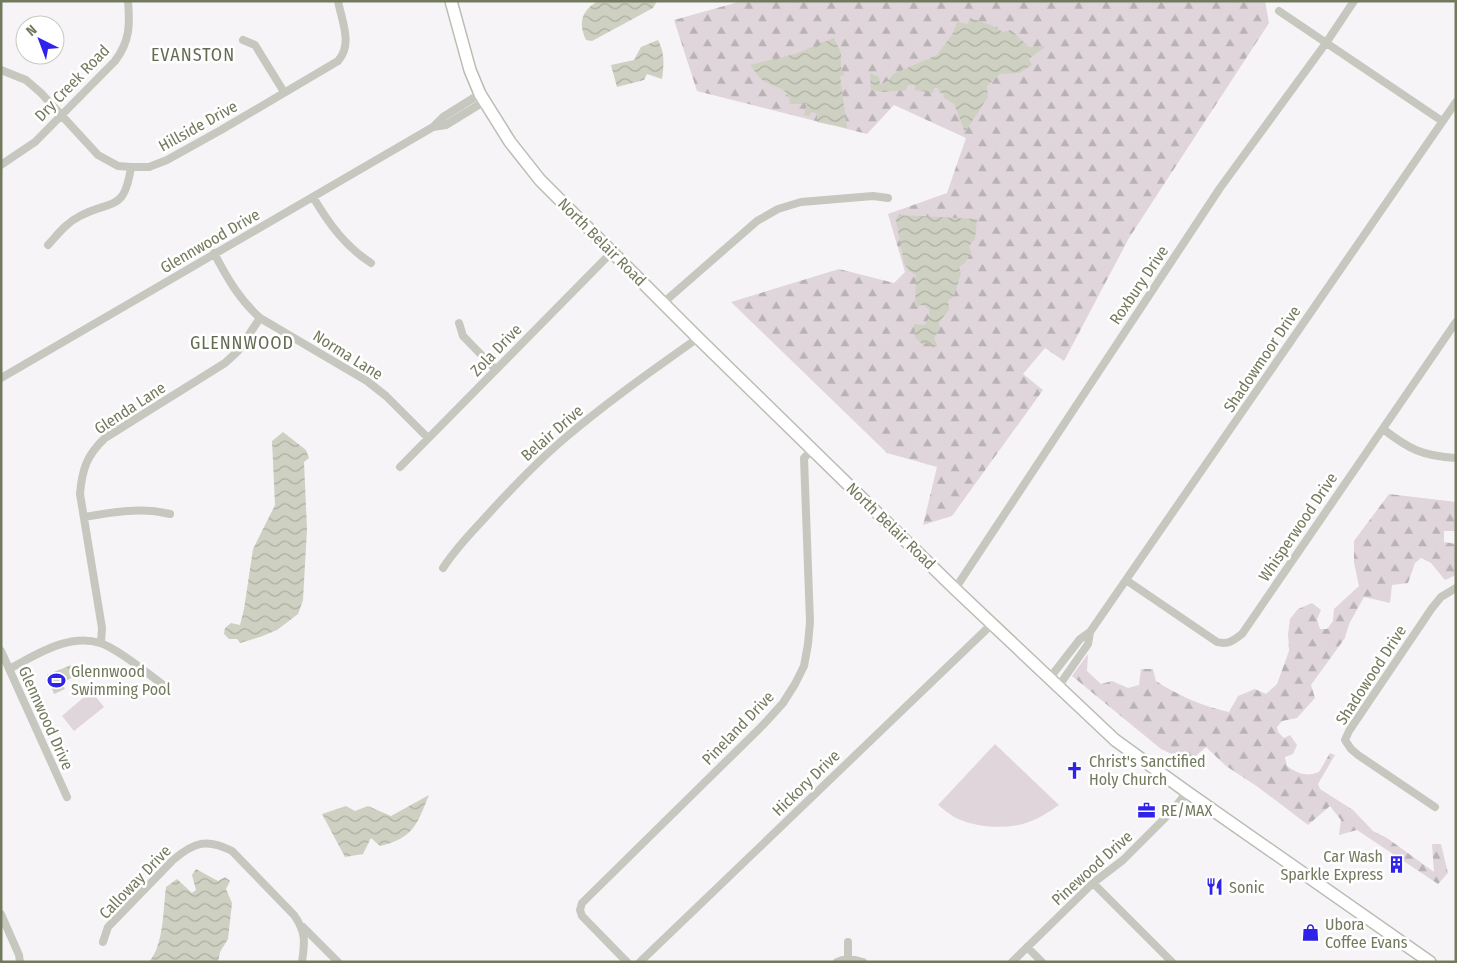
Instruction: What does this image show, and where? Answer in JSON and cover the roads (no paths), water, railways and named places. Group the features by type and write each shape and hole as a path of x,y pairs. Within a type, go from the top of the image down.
{"main road":[{"name":"North Belair Road","path":"452,1 470,70 483,98 510,142 540,180 663,304 955,589 1115,740 1430,962"}],"street":[{"name":"Dry Creek Road","path":"1,165 35,142 115,61 123,50 128,38 130,17 128,1"},
{"name":"Hillside Drive","path":"1,70 26,80 41,93 98,155 118,166 149,167 167,160 222,130 338,61 344,53 347,43 338,1"},
{"name":"Roxbury Drive","path":"955,589 1220,188 1326,43 1354,1"},
{"path":"1280,11 1442,121"},
{"path":"242,40 255,45 284,92"},
{"name":"Glennwood Drive","path":"1,378 214,253 433,128 446,125 483,98"},
{"name":"Shadowmoor Drive","path":"1049,679 1080,639 1090,632 1456,102"},
{"path":"48,245 69,222 90,211 109,206 118,200 124,194 128,185 131,167"},
{"path":"663,304 758,221 778,208 801,202 873,196 888,198"},
{"path":"313,198 342,239 357,254 371,263"},
{"name":"Zola Drive","path":"400,467 612,252"},
{"name":"Norma Lane","path":"214,253 233,289 246,306 260,318 367,381 386,396 428,438"},
{"name":"Glenda Lane","path":"101,643 102,628 80,494 81,477 86,462 94,449 106,438 225,363 238,351 260,318"},
{"name":"Whisperwood Drive","path":"1126,580 1217,642 1225,644 1234,641 1242,634 1456,322"},
{"path":"459,323 463,336 496,370"},
{"name":"Belair Drive","path":"444,568 452,554 535,465 604,406 698,338"},
{"path":"1383,429 1418,452 1436,457 1456,458"},
{"name":"Pineland Drive","path":"627,962 582,916 580,910 582,903 763,725 783,703 804,666 810,622 804,458 812,450"},
{"path":"84,517 129,510 154,510 170,514"},
{"name":"Shadowood Drive","path":"1435,808 1358,756 1350,749 1345,740 1349,731 1432,608 1441,597 1456,588"},
{"name":"Hickory Drive","path":"640,962 992,624"},
{"name":"Shadowmoor Drive","path":"1058,687 1088,644 1090,632"},
{"path":"9,669 48,649 63,643 79,640 101,643 113,649 162,684"},
{"name":"Glennwood Drive","path":"1,651 67,797"},
{"path":"1069,654 1077,660"},
{"name":"Pinewood Drive","path":"1012,962 1092,883 1123,860 1173,810 1187,792"},
{"name":"Calloway Drive","path":"104,942 108,927 183,851 195,845 219,844 232,851 294,916 302,927 338,962"},
{"path":"1092,883 1172,962"},
{"path":"1,914 19,955 20,962"},
{"path":"302,927 304,948 302,962"},
{"path":"848,942 848,958"},
{"path":"1027,947 1042,962"},
{"path":"837,962 848,958 863,962"}],"water":[{"path":"598,1 657,1 653,8 592,41 586,40 582,28 583,18 588,9"},
{"path":"970,18 991,25 1003,32 1011,30 1029,47 1046,46 1029,59 1032,65 1019,73 1000,74 987,86 988,97 965,132 954,104 944,98 943,93 940,93 938,88 934,88 933,93 915,90 915,85 908,85 906,90 883,92 871,90 870,73 879,77 880,85 889,80 893,74 937,55 953,33 957,22 968,24"},
{"path":"834,38 841,53 841,70 845,75 840,76 847,128 817,122 817,114 812,112 809,116 804,115 807,104 790,104 789,98 784,91 762,80 750,65 795,54"},
{"path":"658,40 663,59 662,79 647,74 644,80 617,87 611,65 634,60 641,47"},
{"path":"900,215 977,219 975,239 969,246 971,253 965,263 959,267 961,273 954,296 948,301 949,310 939,322 940,328 934,338 937,345 933,348 927,343 922,344 915,337 914,324 925,325 930,316 929,309 923,305 915,306 916,275 909,271 904,263 896,220"},
{"path":"283,432 306,450 309,458 304,462 307,529 303,600 298,614 277,630 240,643 237,639 229,639 224,634 225,628 231,623 240,625 253,549 275,505 272,441"},
{"name":"Glennwood Swimming Pool","path":"71,665 76,678 74,677 62,682 65,689 54,694 47,675"},
{"path":"429,795 417,822 407,834 391,843 380,846 371,838 363,854 345,857 322,814 346,806 355,811 368,806 391,816"},
{"path":"196,869 218,881 225,877 230,881 226,889 232,903 228,939 220,952 218,962 149,962 158,946 166,887 177,879 192,893 196,890 192,875"}],"place":[{"name":"Glennwood Swimming Pool","path":"57,680"},
{"name":"Christ's Sanctified Holy Church","path":"1075,770"},
{"name":"RE/MAX","path":"1147,810"},
{"name":"Car Wash Sparkle Express","path":"1397,865"},
{"name":"Sonic","path":"1215,887"},
{"name":"Ubora Coffee Evans","path":"1311,933"}],"district":[{"name":"EVANSTON","path":"193,55"},
{"name":"GLENNWOOD","path":"242,343"}]}
